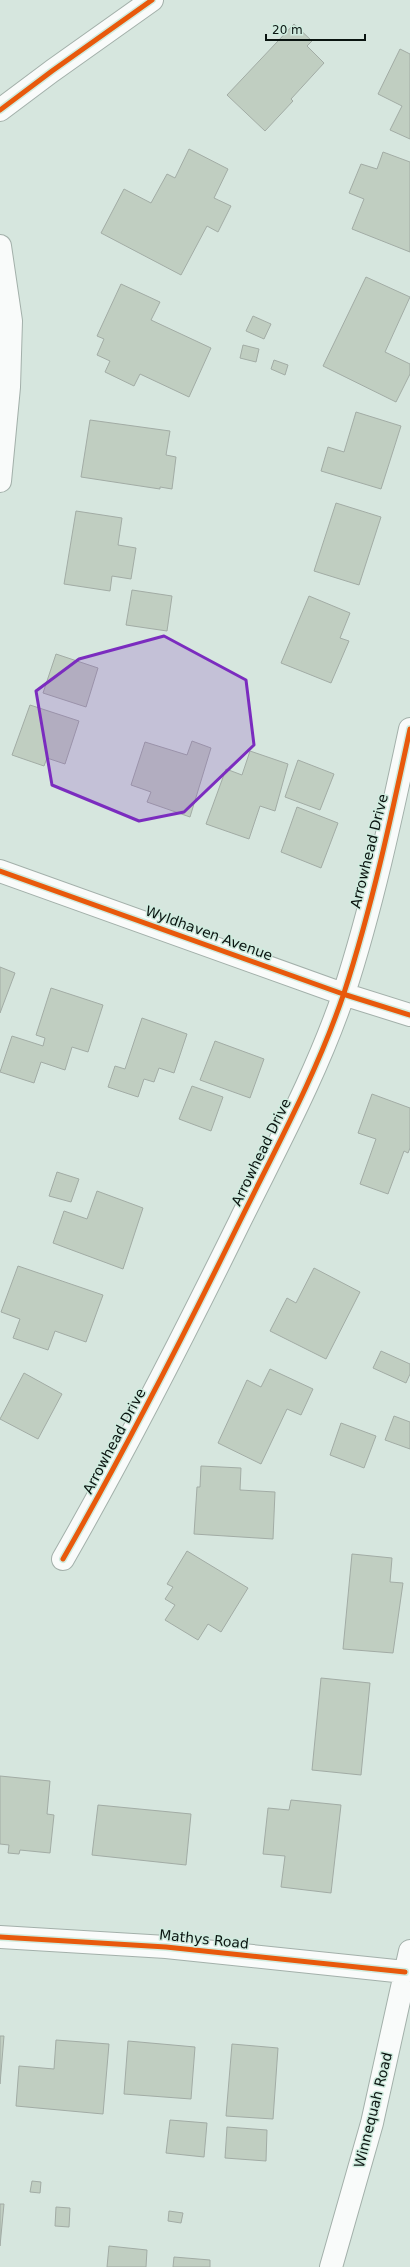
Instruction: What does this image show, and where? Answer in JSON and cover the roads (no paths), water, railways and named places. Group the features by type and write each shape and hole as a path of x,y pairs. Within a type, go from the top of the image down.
{"street":[{"path":"0,110 152,0"},
{"path":"0,246 11,321 9,387 0,481"},
{"name":"Arrowhead Drive","path":"63,1559 93,1506 204,1295 313,1074 343,994 379,870 410,729"},
{"name":"Wyldhaven Avenue","path":"0,872 343,994 410,1015"},
{"name":"Mathys Road","path":"0,1937 407,1962"},
{"name":"Winnequah Road","path":"331,2267 372,2123 407,1962"}]}
